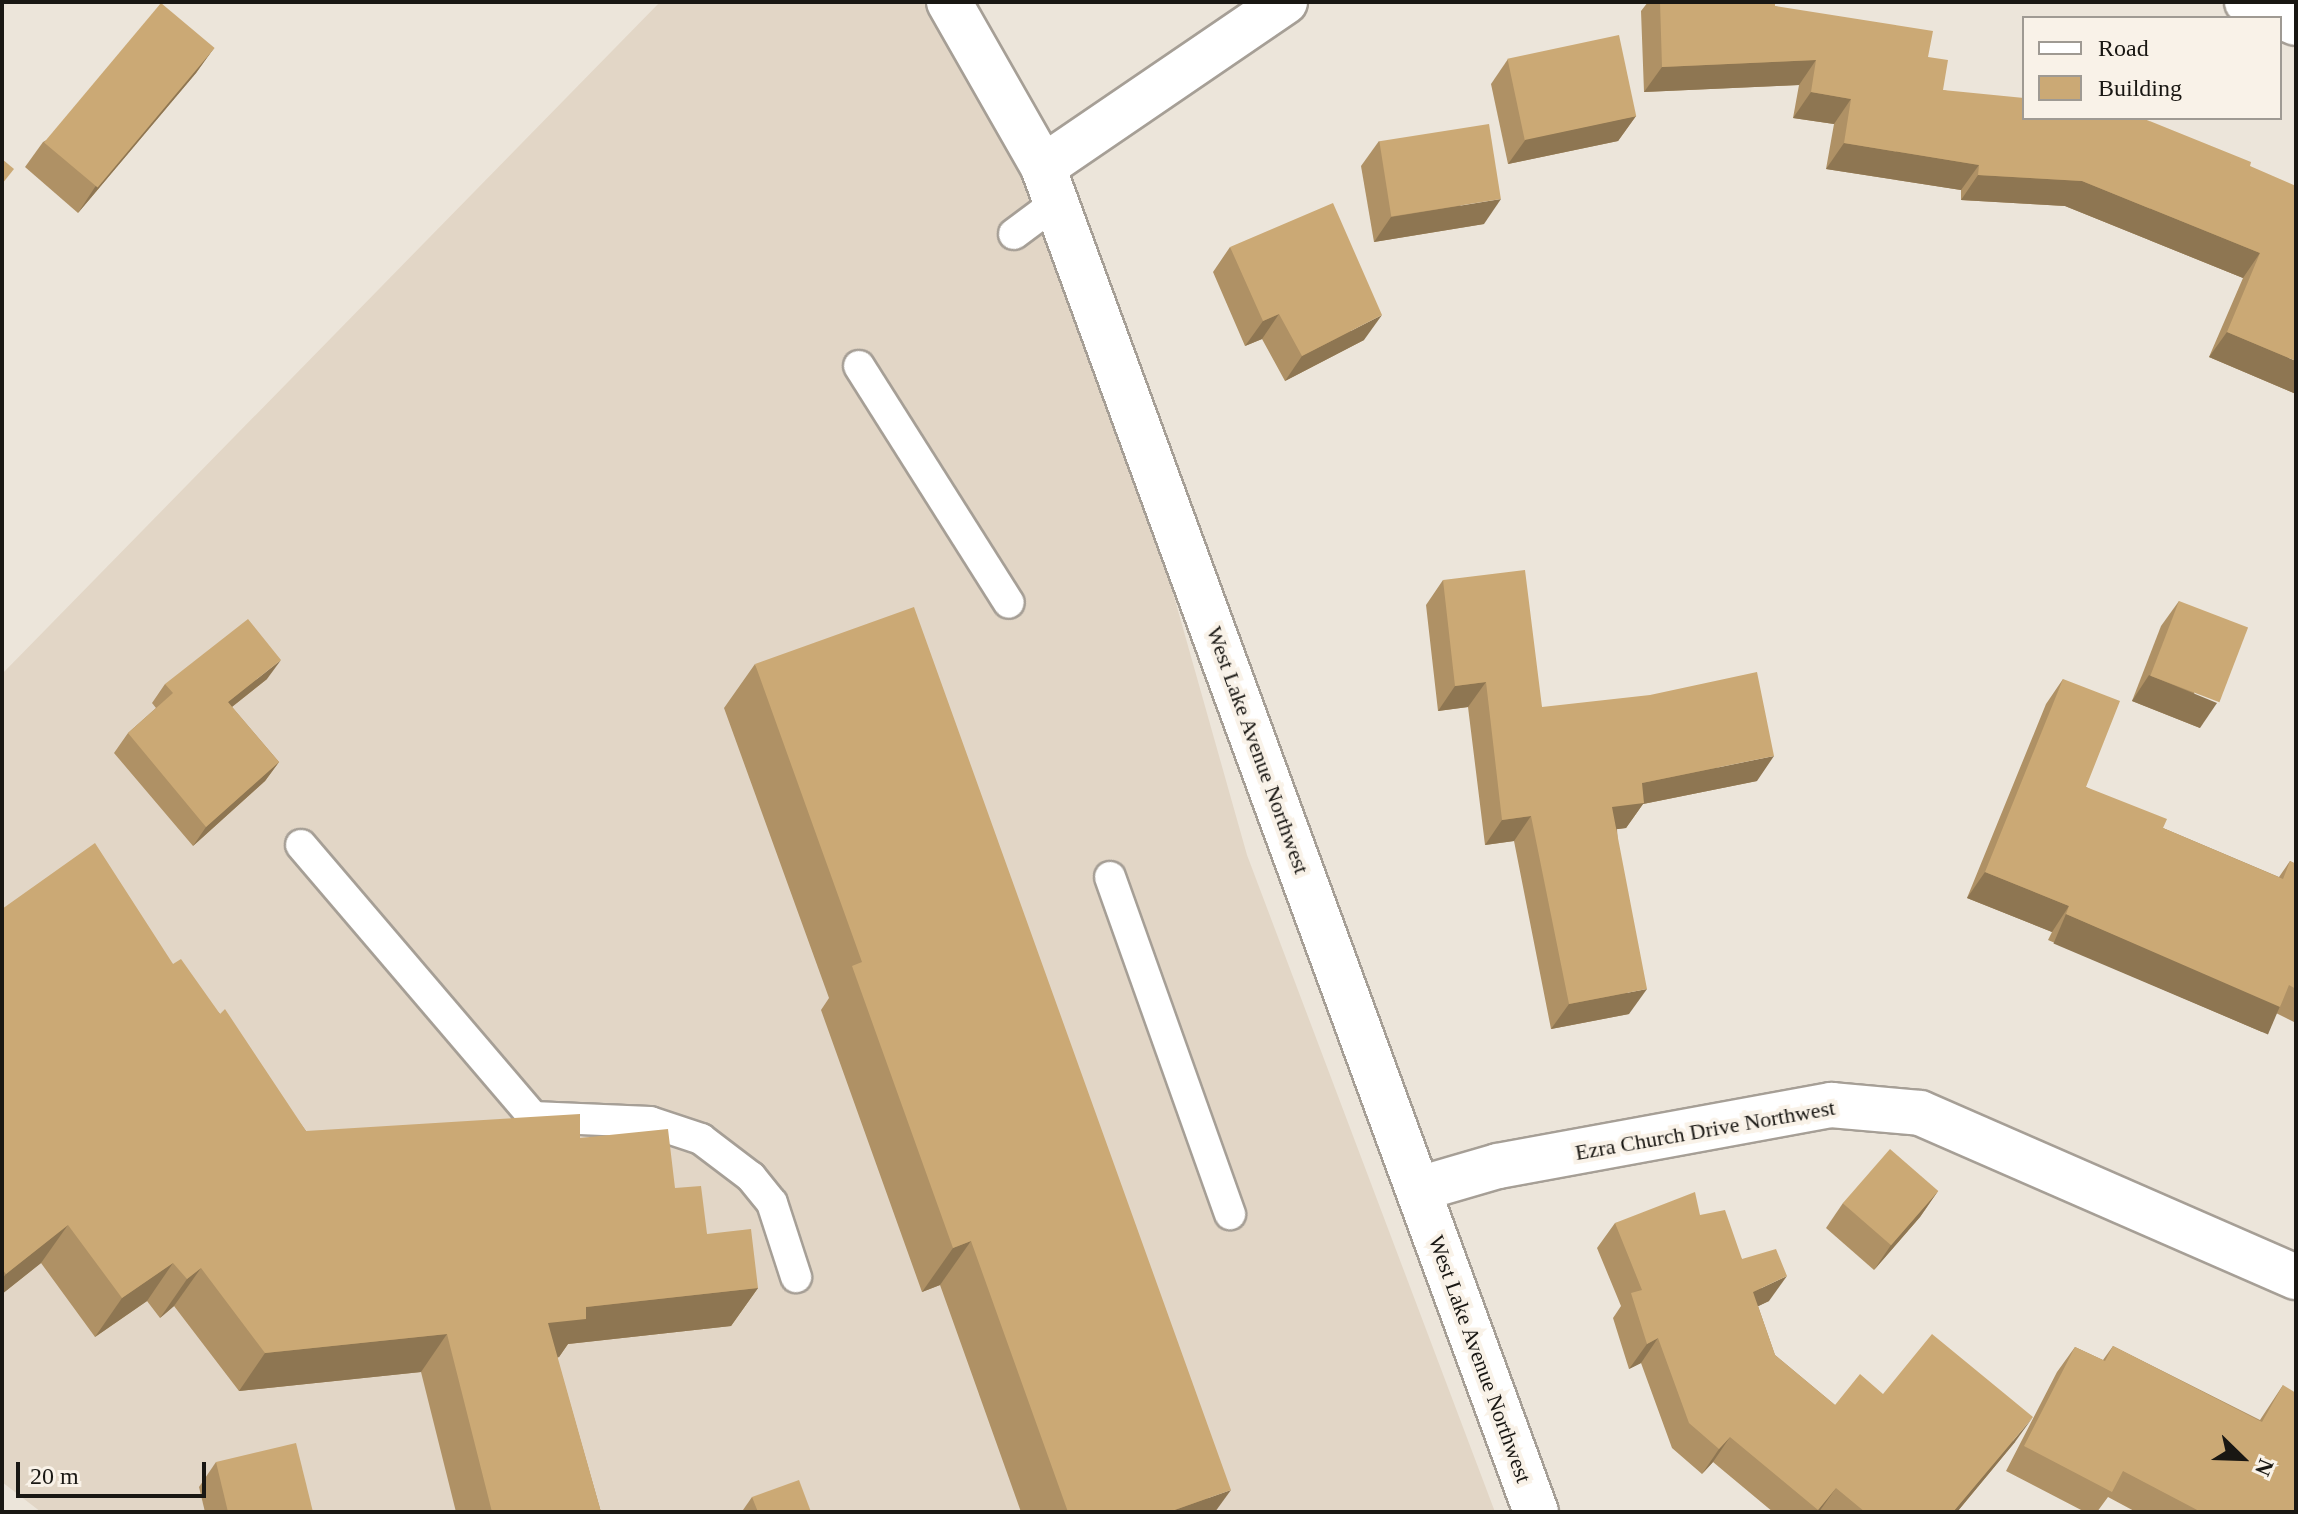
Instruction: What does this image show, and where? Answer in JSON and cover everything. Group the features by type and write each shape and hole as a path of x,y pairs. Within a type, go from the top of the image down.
{"street":[{"name":"West Lake Avenue Northwest","path":"949,2 1050,184 1536,1512"},
{"path":"1050,184 1285,2"},
{"path":"2247,2 2280,16"},
{"name":"Ezra Church Drive Northwest","path":"1419,1189 1498,1166 1831,1105 1920,1113 2296,1277"}],"lane":[{"path":"1014,234 1050,184"},
{"path":"859,366 1009,603"},
{"path":"301,845 533,1117 650,1122 701,1139 751,1177 772,1203 796,1277"},
{"path":"1110,877 1230,1214"}],"shaded area":[{"path":"660,2 939,2 1061,196 1247,855 1495,1512 41,1512 2,1482 2,674"}],"building":[{"path":"1660,2 1775,2 1775,6 1933,31 1928,57 1948,60 1943,90 2022,98 2022,120 2147,120 2251,162 2250,166 2296,186 2296,361 2227,332 2260,253 2082,181 1978,175 1979,165 1844,143 1851,99 1811,92 1816,60 1662,67"},
{"path":"161,3 215,48 98,187 44,142"},
{"path":"1619,35 1636,116 1525,140 1507,59"},
{"path":"1489,124 1501,199 1391,216 1379,141"},
{"path":"2,159 14,169 2,184"},
{"path":"1333,203 1382,315 1302,356 1279,314 1263,321 1230,247"},
{"path":"1525,570 1542,707 1650,695 1757,672 1774,756 1642,783 1644,803 1612,807 1647,989 1569,1004 1531,816 1502,820 1486,682 1455,686 1443,580"},
{"path":"2179,601 2248,628 2219,702 2150,676"},
{"path":"914,607 1231,1490 1169,1512 1068,1512 971,1241 953,1248 852,966 862,962 755,664"},
{"path":"248,619 281,660 228,702 279,762 206,827 128,733 173,693 165,684"},
{"path":"2063,679 2120,701 2086,787 2167,819 2163,828 2283,879 2290,861 2296,864 2296,989 2289,985 2280,1007 2066,914 2069,906 1985,872"},
{"path":"95,843 173,964 181,959 220,1014 225,1009 306,1131 580,1114 580,1138 668,1129 675,1188 701,1186 707,1234 751,1229 758,1288 586,1307 586,1319 548,1323 601,1512 492,1512 447,1334 265,1353 201,1268 187,1279 173,1263 122,1298 68,1225 6,1274 2,1269 2,909"},
{"path":"1890,1149 1938,1191 1891,1245 1843,1203"},
{"path":"1695,1192 1700,1215 1725,1210 1742,1259 1776,1249 1787,1276 1753,1292 1775,1355 1835,1405 1860,1374 1883,1394 1932,1334 2033,1417 1953,1512 1865,1512 1836,1488 1818,1510 1730,1437 1719,1449 1689,1423 1658,1338 1647,1344 1631,1293 1642,1290 1615,1223"},
{"path":"2113,1346 2262,1422 2283,1385 2296,1393 2296,1512 2201,1512 2123,1471 2112,1492 2024,1446 2075,1347 2105,1361"},
{"path":"296,1443 313,1512 228,1512 216,1462"},
{"path":"799,1480 811,1512 758,1512 752,1497"}]}
